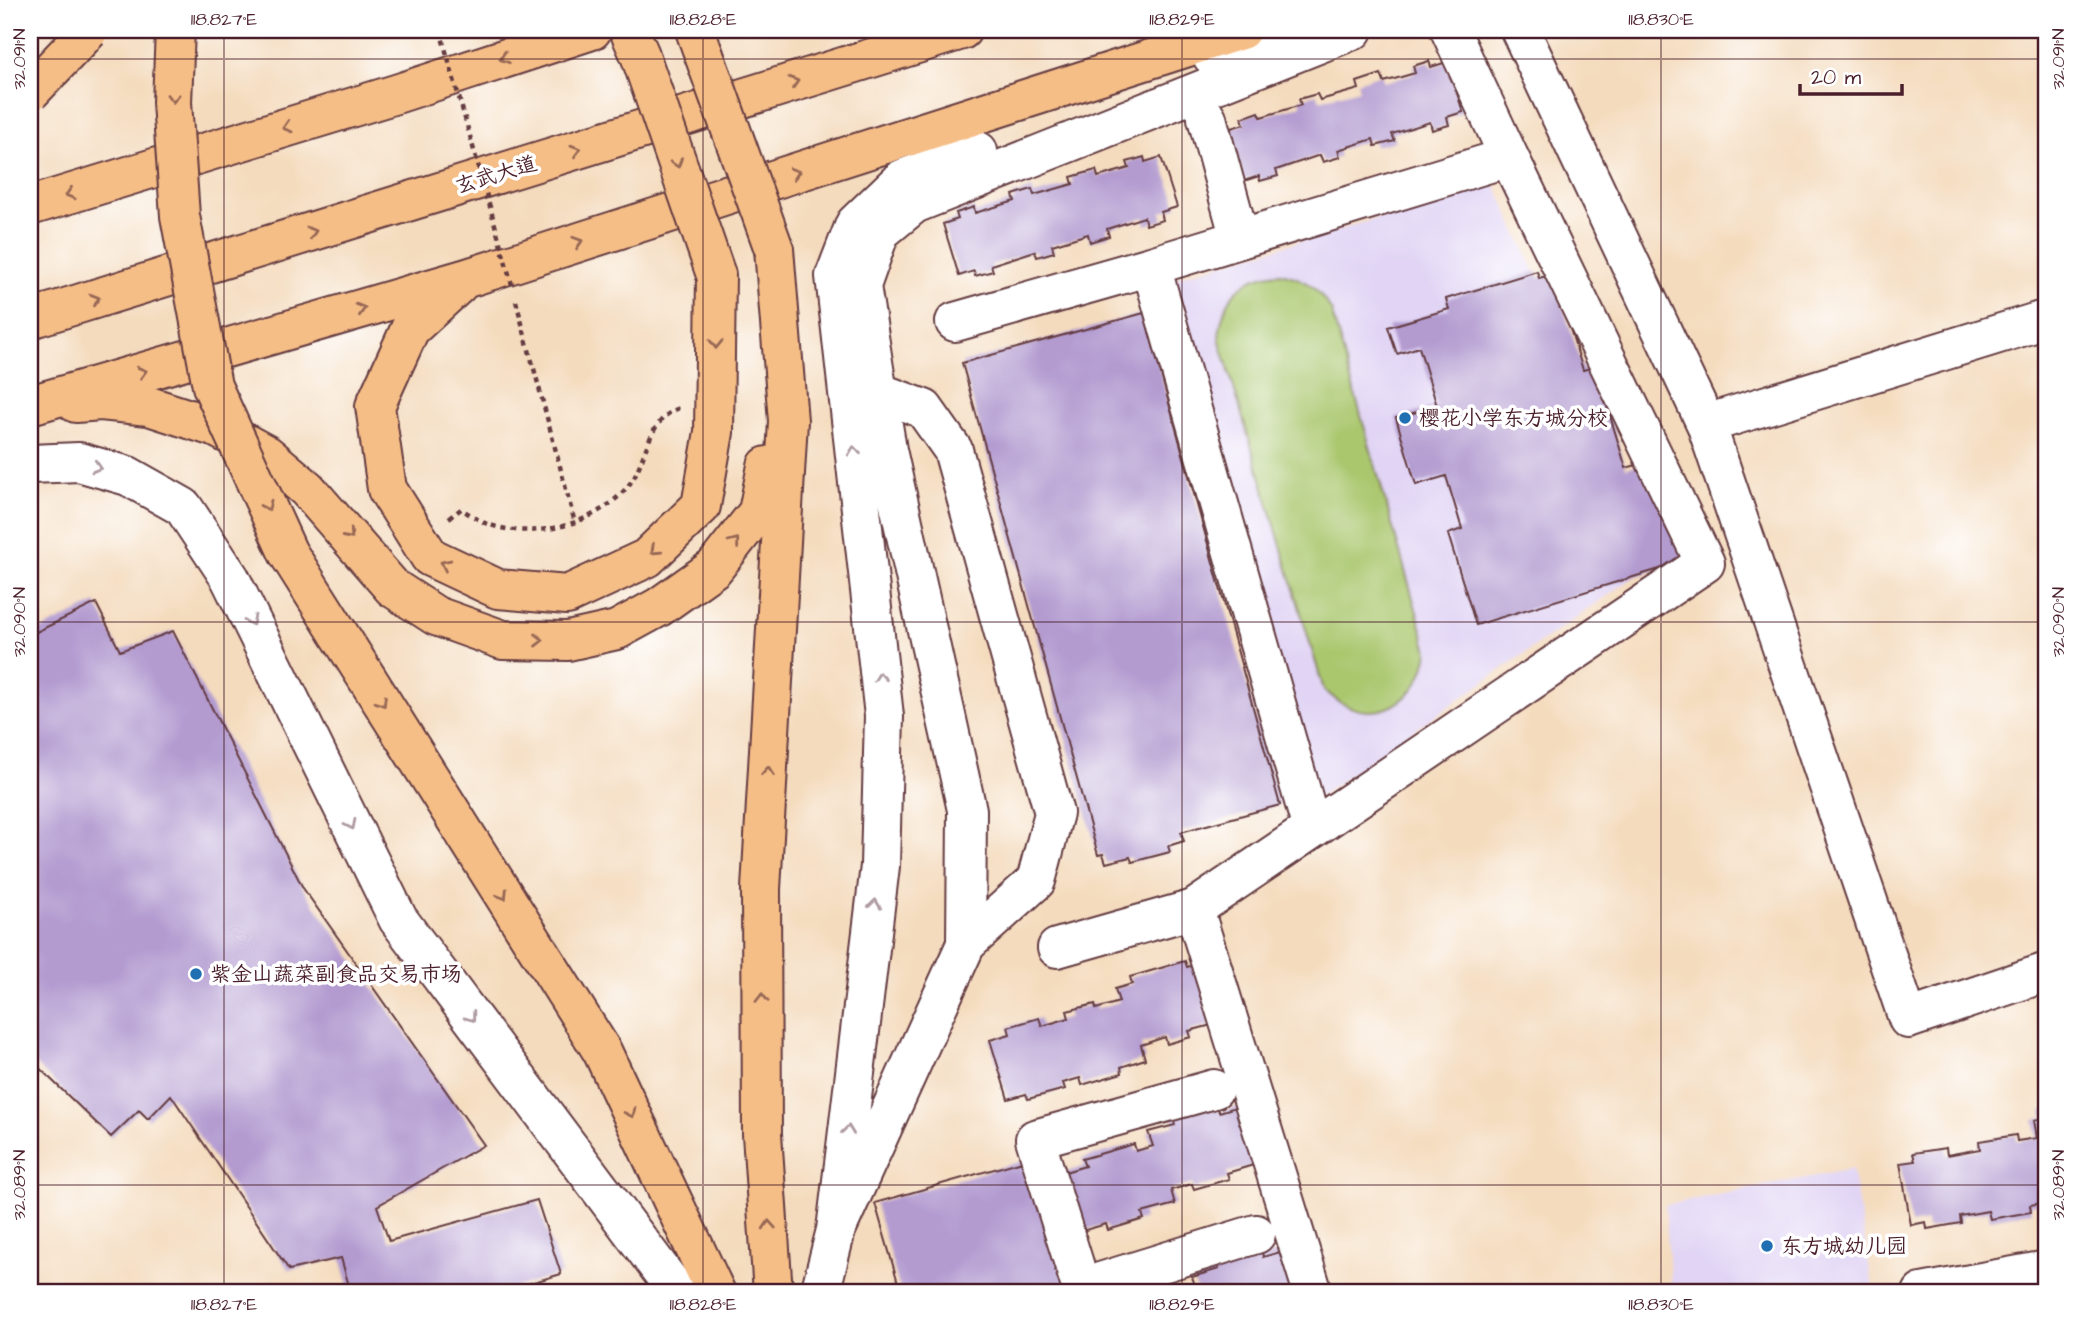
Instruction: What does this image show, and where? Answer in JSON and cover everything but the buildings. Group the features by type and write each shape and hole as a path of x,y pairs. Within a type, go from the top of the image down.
{"main road":[{"path":"30,92 89,30"},
{"path":"175,30 172,102 180,216 212,386 288,553 602,1051 716,1293"},
{"path":"30,206 396,94 592,30"},
{"path":"464,279 410,329 375,406 387,489 430,557 498,589 567,595 647,558 701,506 714,432 716,275 629,30"},
{"path":"695,30 774,250 788,421 761,889 762,1134 773,1293"},
{"name":"玄武大道","path":"30,319 962,30"},
{"path":"30,406 464,279 1241,30"},
{"path":"30,406 101,401 149,407 217,428 267,455 307,489 393,588 436,616 503,640 568,640 617,631 659,607 714,568 758,512 784,367"}],"street":[{"path":"820,1293 836,1230 880,866 884,716 835,276 855,224 902,179 1082,112 1272,30"},
{"path":"966,944 967,810 873,393 861,286 880,232 914,204 1353,30"},
{"path":"1057,948 1194,909 1704,563 1450,30"},
{"path":"1520,30 1706,425 1908,1019 2047,972"},
{"path":"1207,118 1240,239"},
{"path":"955,322 1151,266 1509,157"},
{"path":"1151,266 1312,829"},
{"path":"1706,425 2047,319"},
{"path":"836,1230 966,944 1036,881 1055,813 953,450 924,409 873,393"},
{"path":"30,464 79,462 128,476 183,507 230,578 398,919 678,1293"},
{"path":"1194,909 1312,1293"},
{"path":"1213,1089 1035,1139 1082,1290 1256,1234"},
{"path":"1922,1293 2047,1270"}],"path":[{"path":"440,30 575,523"},
{"path":"445,521 461,509 485,523 516,530 548,529 575,523 605,507 631,482 651,435 662,419 673,410 686,406"}],"shaded area":[{"name":"樱花小学东方城分校","path":"1495,184 1663,557 1317,798 1171,279"},
{"name":"东方城幼儿园","path":"1852,1169 1874,1293 1678,1293 1671,1286 1665,1205"}],"green space":[{"path":"1281,273 1299,278 1311,286 1331,310 1428,651 1425,667 1410,693 1386,708 1372,711 1357,709 1339,702 1324,690 1219,338 1224,312 1236,292 1255,279"}],"place":[{"name":"樱花小学东方城分校","path":"1405,418"},
{"name":"紫金山蔬菜副食品交易市场","path":"196,974"},
{"name":"东方城幼儿园","path":"1767,1246"}]}
